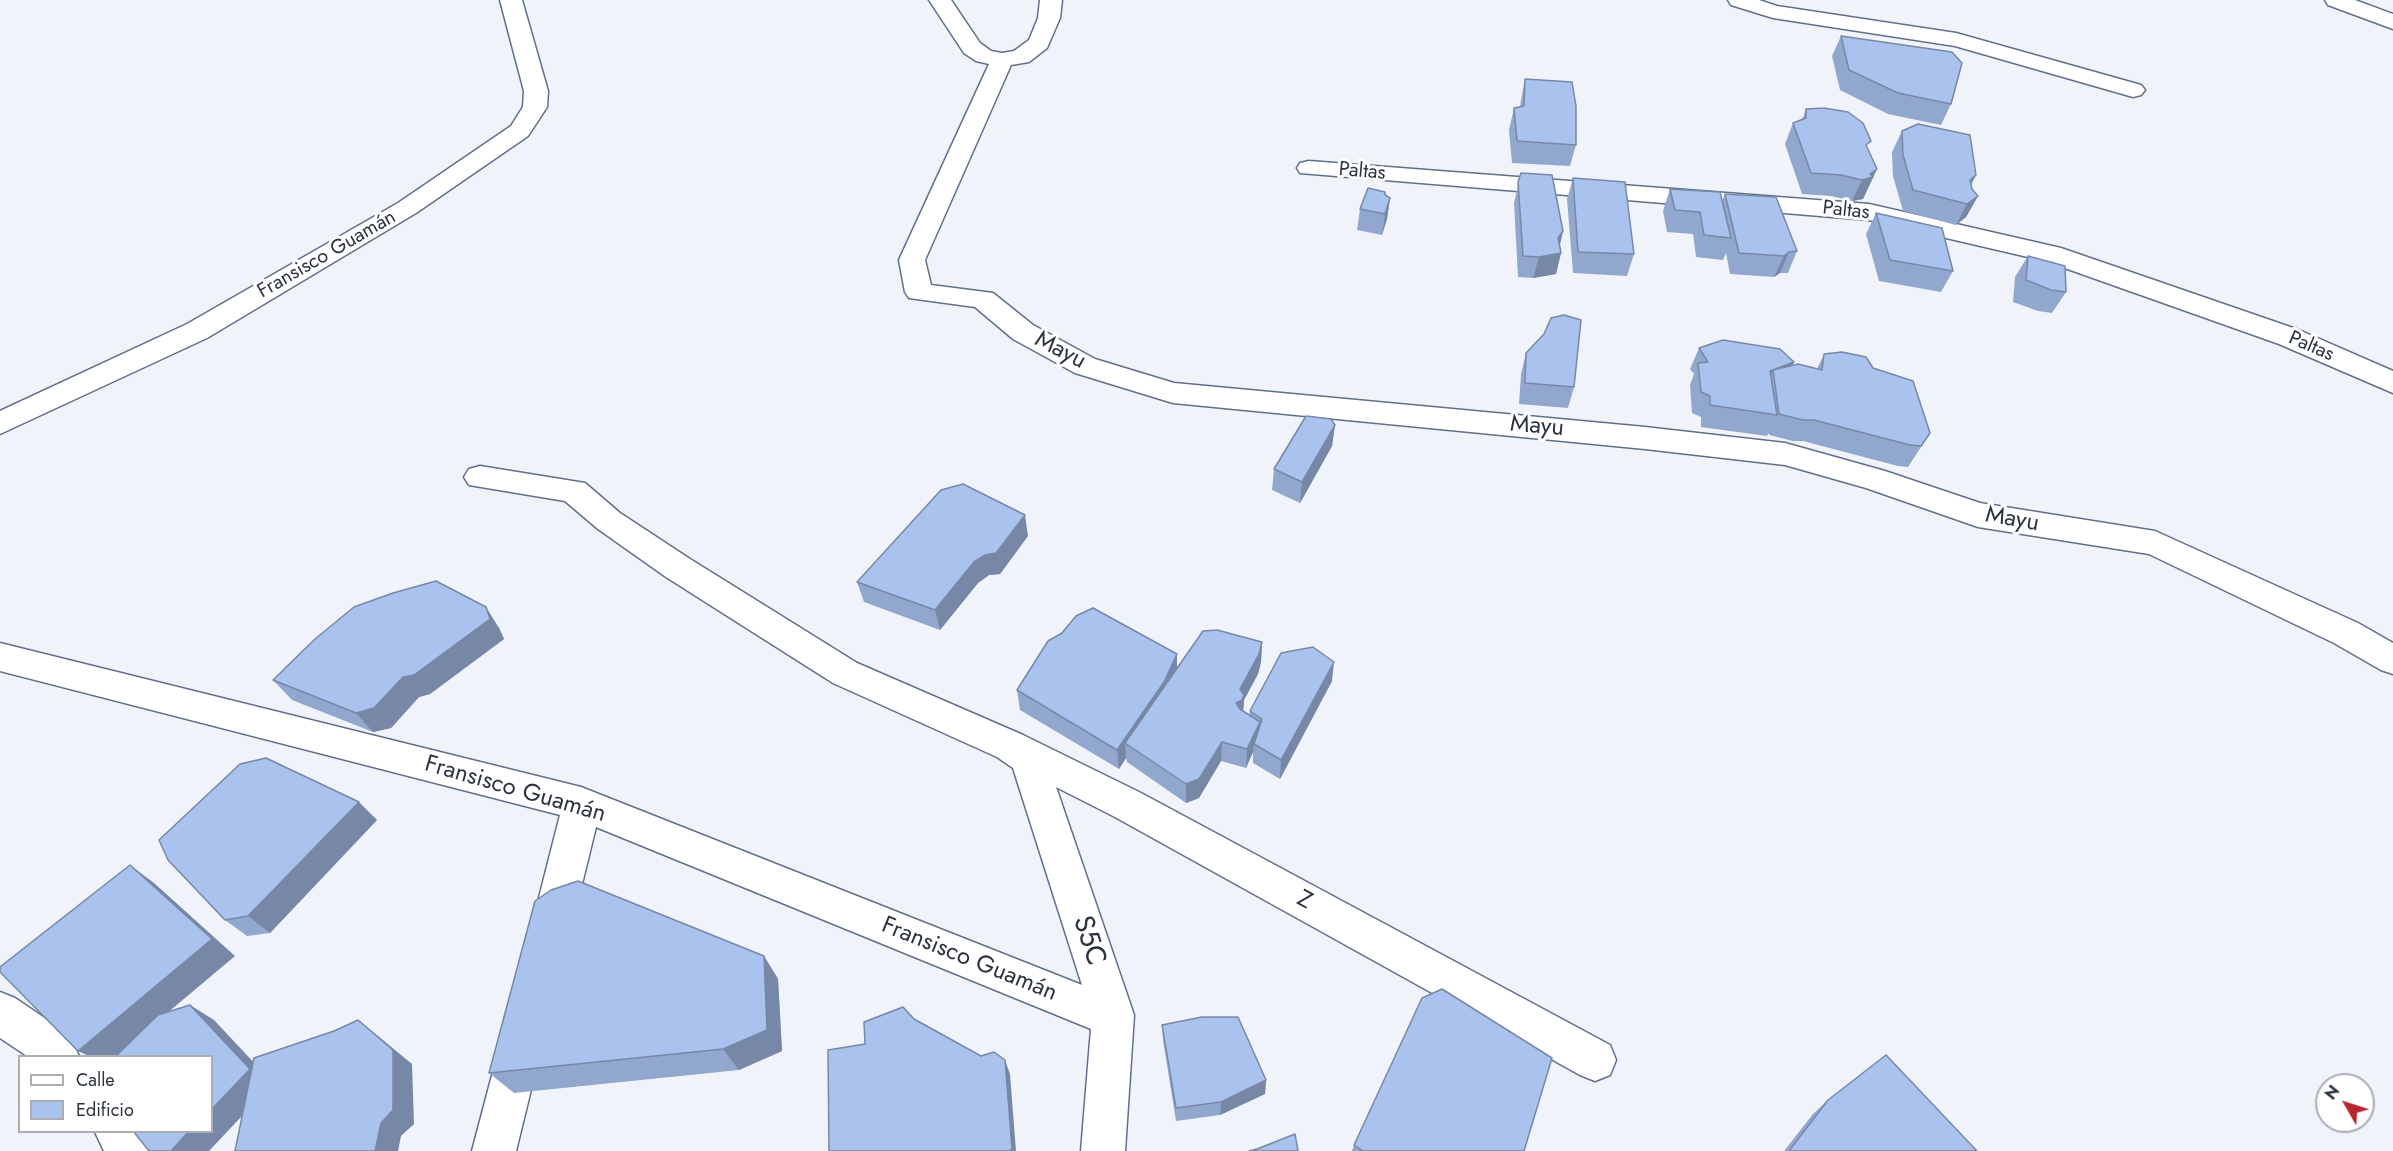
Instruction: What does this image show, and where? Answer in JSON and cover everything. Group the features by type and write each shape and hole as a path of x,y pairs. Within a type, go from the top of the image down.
{"street":[{"name":"Fransisco Guamán","path":"0,423 197,331 407,208 520,131 535,107 536,92 511,0"},
{"path":"940,0 972,48 984,56 1002,60 1022,57 1039,43 1049,18 1050,0"},
{"path":"1739,0 1773,12 1956,40 2133,90"},
{"path":"2336,0 2393,22"},
{"name":"Mayu","path":"1002,60 912,260 919,292 983,299 1023,332 1085,366 1173,393 1633,437 1785,454 1874,479 1978,515 2155,543 2346,633 2393,660"},
{"name":"Paltas","path":"1309,168 1869,212 2052,254 2289,337 2393,382"},
{"name":"Z","path":"480,477 574,491 609,521 678,568 845,673 1010,746 1139,811 1595,1060"},
{"name":"Fransisco Guamán","path":"0,657 581,804 1070,1000 1113,1015"},
{"name":"S5C","path":"1010,746 1028,759 1113,1015 1103,1151"},
{"path":"543,959 576,834 581,804"},
{"path":"0,1013 57,1055"},
{"path":"494,1151 529,1015"},
{"path":"118,1133 132,1151"}],"building":[{"path":"1841,36 1952,52 1962,63 1951,104 1898,93 1849,70"},
{"path":"1525,79 1572,82 1576,106 1576,145 1517,141 1514,108 1524,106"},
{"path":"1824,108 1848,112 1863,123 1871,141 1866,145 1877,169 1870,174 1873,177 1862,180 1841,175 1811,173 1793,123 1806,118 1806,109"},
{"path":"1918,124 1970,135 1976,175 1970,180 1972,189 1978,196 1967,204 1913,190 1903,155 1902,131"},
{"path":"1521,173 1552,175 1563,231 1558,238 1561,253 1539,257 1523,256 1518,182"},
{"path":"1573,178 1625,182 1634,254 1578,252"},
{"path":"1368,188 1385,192 1385,195 1390,198 1385,214 1360,209"},
{"path":"1670,189 1720,192 1731,238 1704,235 1700,212 1675,210"},
{"path":"1725,194 1776,197 1797,251 1789,252 1784,256 1739,253"},
{"path":"1876,213 1942,228 1953,271 1890,260"},
{"path":"2028,256 2065,266 2066,292 2051,290 2026,280"},
{"path":"1564,315 1581,320 1574,387 1525,383 1526,353 1544,334 1551,318"},
{"path":"1723,340 1780,349 1794,362 1770,371 1777,415 1710,405 1710,396 1701,392 1698,363 1708,362 1699,348"},
{"path":"1842,352 1866,357 1873,368 1913,381 1930,433 1921,446 1814,420 1803,420 1779,414 1773,370 1798,364 1822,370 1824,354"},
{"path":"1306,416 1331,419 1335,425 1302,482 1274,469"},
{"path":"963,484 1025,515 996,553 985,555 974,562 935,610 857,582 941,490"},
{"path":"436,581 486,607 490,619 414,675 403,677 374,708 356,713 273,680 315,639 354,607"},
{"path":"1093,608 1177,654 1164,682 1117,750 1017,690 1048,641 1062,633 1076,616"},
{"path":"1217,630 1262,642 1259,654 1240,689 1244,695 1242,700 1236,703 1240,709 1260,722 1247,749 1222,742 1199,779 1186,784 1125,743 1203,631"},
{"path":"1313,647 1334,662 1281,760 1254,744 1262,719 1250,711 1281,653"},
{"path":"266,758 359,802 248,916 225,920 168,860 159,840 240,764"},
{"path":"130,865 212,939 78,1051 0,972 0,967"},
{"path":"578,881 764,956 767,1030 723,1049 489,1073 535,901 551,890"},
{"path":"1442,989 1552,1058 1524,1151 1363,1151 1354,1145 1422,998"},
{"path":"190,1005 250,1069 213,1108 213,1055 117,1055 158,1015"},
{"path":"903,1007 914,1019 981,1056 994,1052 1005,1060 1012,1149 1009,1151 829,1151 828,1050 865,1044 864,1022"},
{"path":"1202,1017 1238,1017 1266,1080 1221,1102 1176,1108 1162,1025"},
{"path":"358,1020 393,1050 393,1110 381,1123 375,1151 235,1151 254,1058 334,1031"},
{"path":"1886,1055 1977,1151 1789,1151 1828,1100"},
{"path":"135,1133 187,1133 171,1151 149,1151"},
{"path":"1295,1134 1298,1151 1249,1151 1257,1149"}]}
